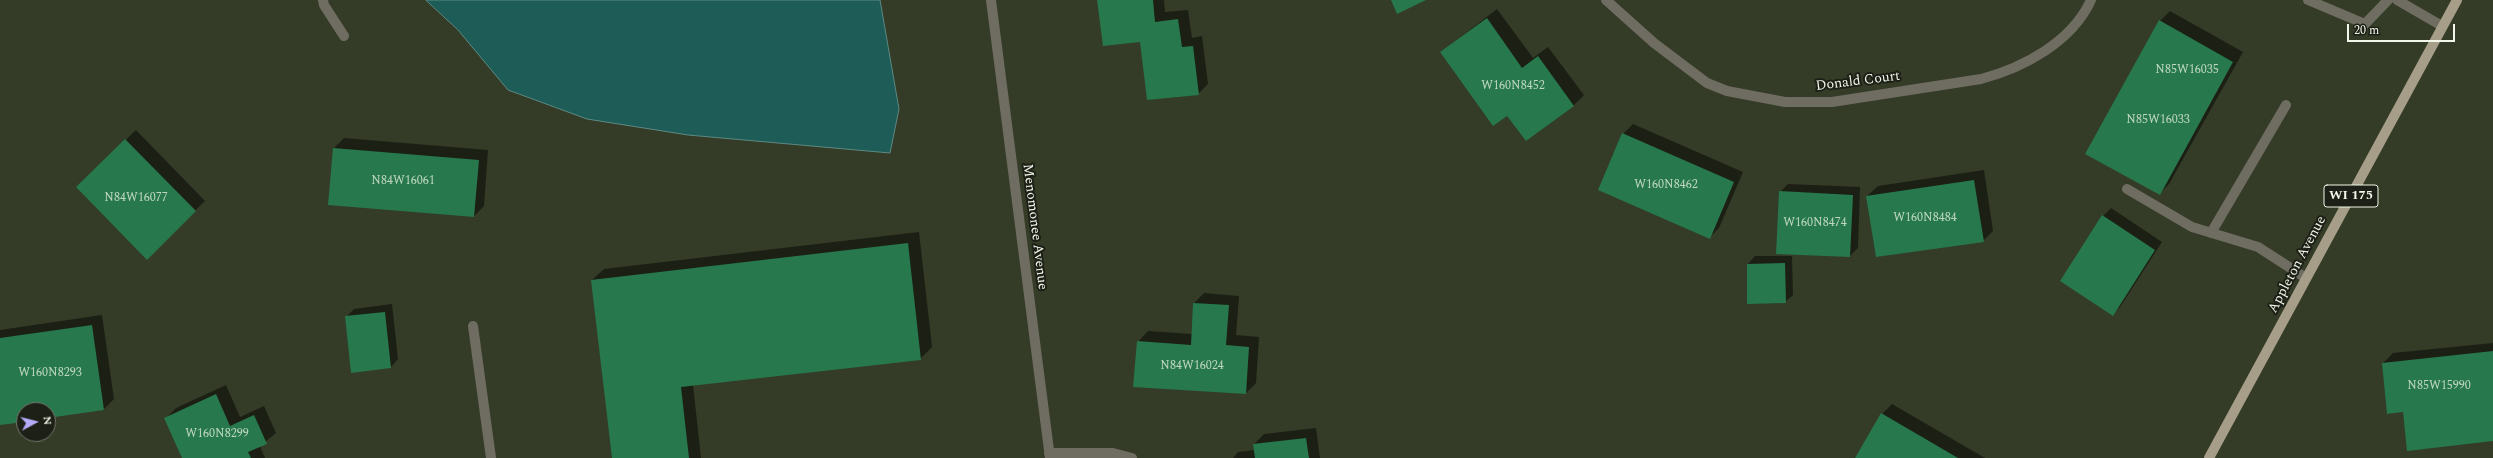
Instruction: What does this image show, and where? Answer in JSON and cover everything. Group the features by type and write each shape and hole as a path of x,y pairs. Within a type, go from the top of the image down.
{"main road":[{"name":"Appleton Avenue","path":"2209,458 2457,0"}],"street":[{"path":"323,0 324,5 344,36"},
{"name":"Menomonee Avenue","path":"991,0 1049,456"},
{"name":"Donald Court","path":"1606,0 1654,43 1707,82 1727,91 1785,102 1832,102 2001,74 2027,62 2051,47 2073,26 2091,0"},
{"path":"2308,0 2365,24 2388,0"},
{"path":"2397,0 2442,26"},
{"path":"2211,233 2286,105"},
{"path":"2127,189 2192,228 2258,247 2306,278"},
{"path":"473,326 491,458"},
{"path":"1049,456 1113,453 1132,458"}],"water":[{"path":"426,0 880,0 899,109 890,153 688,135 587,119 508,90 458,30"}],"building":[{"path":"1097,0 1153,0 1155,22 1178,19 1182,47 1193,46 1199,95 1147,100 1140,42 1103,46"},
{"path":"1391,0 1426,0 1397,14"},
{"path":"1487,18 1522,68 1538,56 1574,106 1526,141 1507,116 1493,126 1440,52"},
{"path":"2159,20 2233,62 2160,195 2085,154"},
{"path":"1622,133 1734,182 1710,239 1598,190"},
{"path":"125,139 196,211 147,260 76,187"},
{"path":"333,148 479,160 474,217 328,205"},
{"path":"1974,180 1984,242 1876,257 1866,196"},
{"path":"1779,191 1853,195 1850,257 1776,254"},
{"path":"2102,215 2155,250 2113,316 2060,281"},
{"path":"908,243 921,360 681,387 689,458 612,458 591,280"},
{"path":"1785,263 1786,303 1747,304 1747,264"},
{"path":"1193,303 1229,305 1226,345 1249,347 1246,394 1133,387 1137,341 1191,345"},
{"path":"385,312 391,368 351,373 345,316"},
{"path":"92,325 104,410 56,417 56,402 16,402 16,423 0,425 0,338"},
{"path":"2493,351 2493,441 2407,451 2403,412 2387,414 2382,363"},
{"path":"216,394 230,426 254,415 267,444 248,452 251,458 182,458 164,418"},
{"path":"1881,413 1958,458 1855,458"},
{"path":"1306,438 1309,458 1255,458 1253,444"}]}
